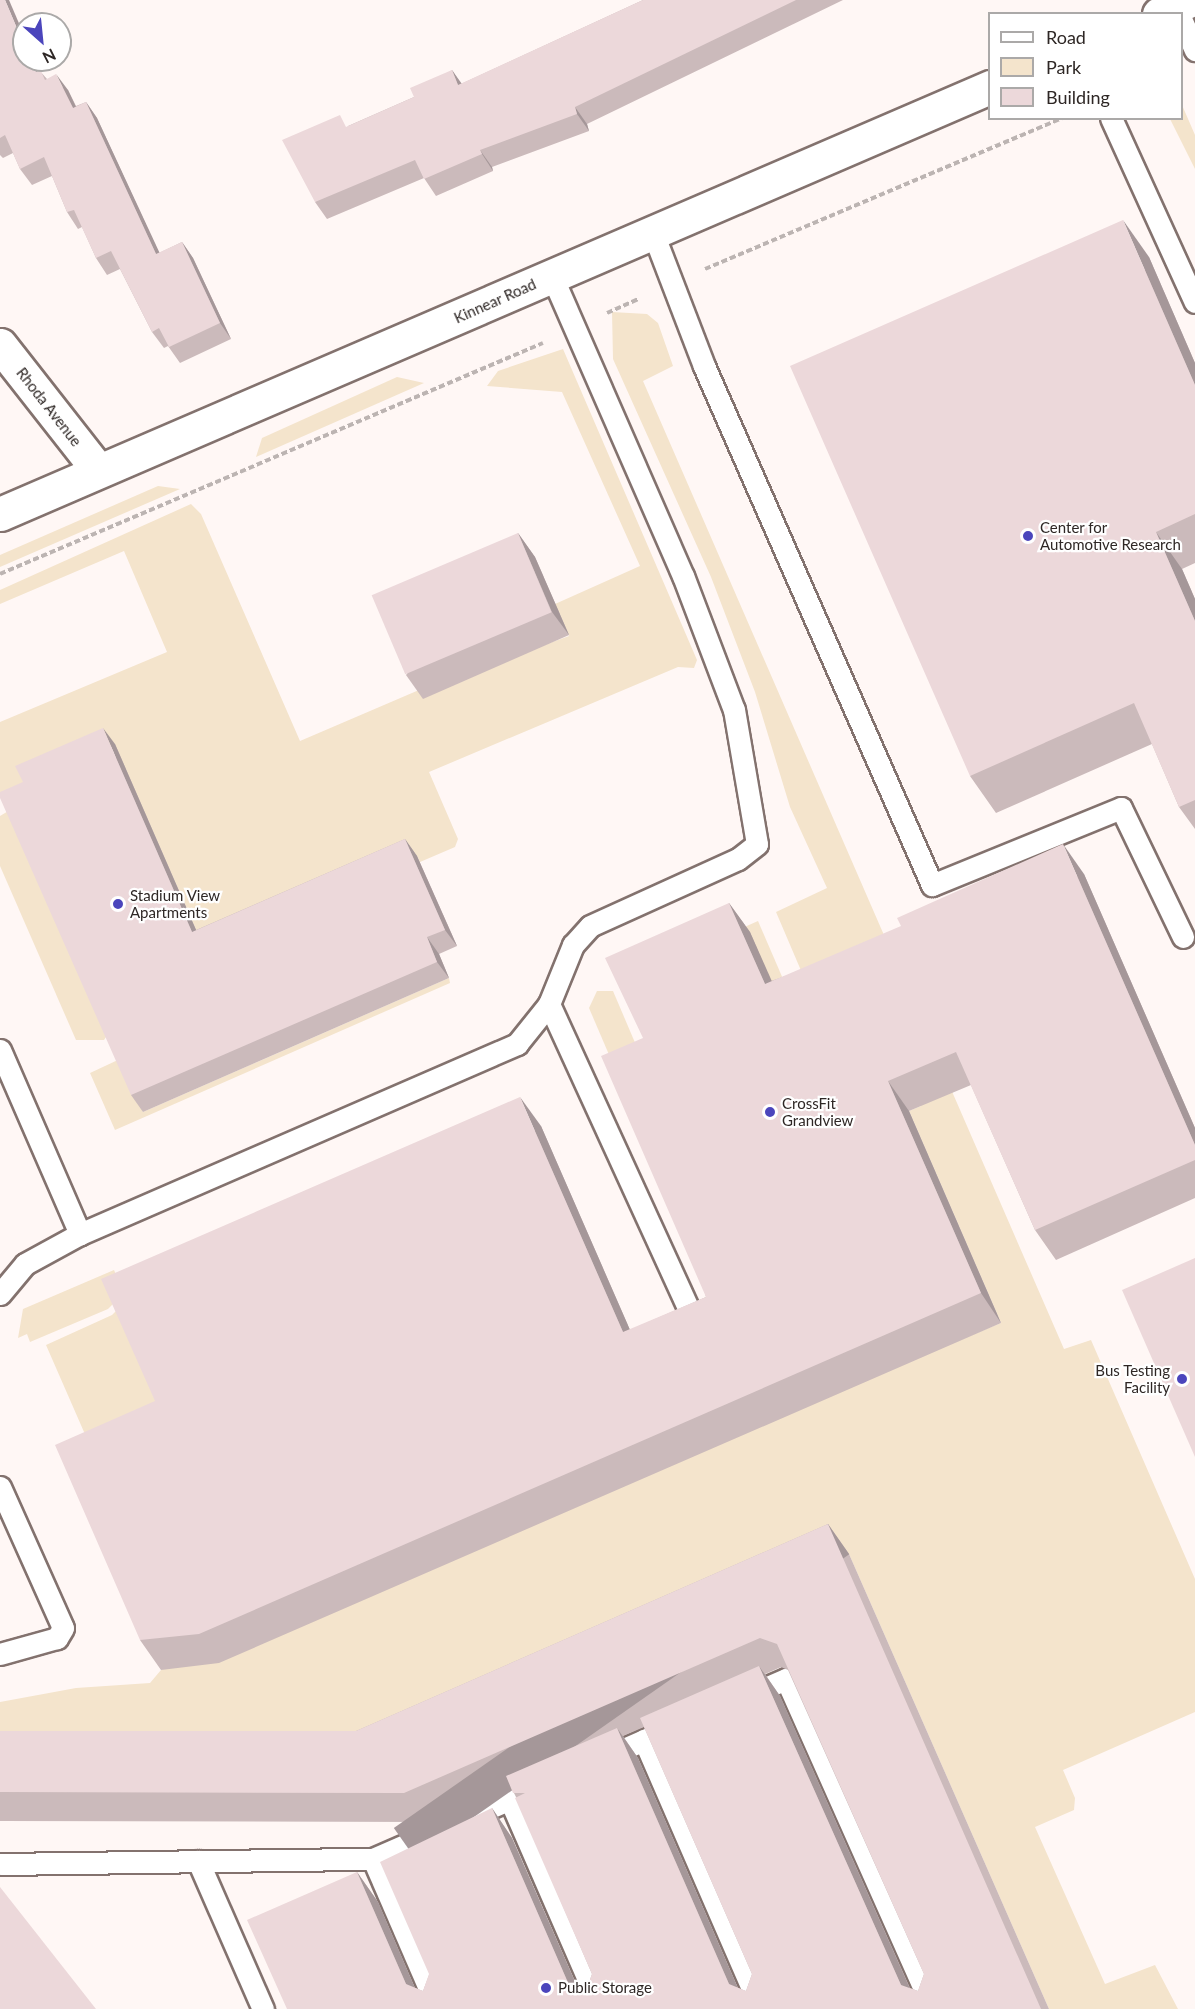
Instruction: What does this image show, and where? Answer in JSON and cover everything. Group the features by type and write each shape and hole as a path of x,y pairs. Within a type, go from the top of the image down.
{"street":[{"name":"Kinnear Road","path":"0,514 988,88"},
{"name":"Rhoda Avenue","path":"0,345 98,470"}],"lane":[{"path":"1183,25 1195,50"},
{"path":"1112,120 1195,302"},
{"path":"653,233 672,283 932,885 1121,808 1183,937"},
{"path":"0,1294 25,1264 80,1234 517,1044 549,1004 573,945 590,926 738,859 757,844 734,710 683,576 552,276"},
{"path":"549,1004 690,1312"},
{"path":"0,1050 80,1234"},
{"path":"0,1487 63,1628 57,1638 0,1654"},
{"path":"731,1703 786,1679 933,2009"},
{"path":"582,1768 698,1717"},
{"path":"644,1740 761,2009"},
{"path":"0,1864 373,1859 561,1777"},
{"path":"510,1800 601,2009"},
{"path":"373,1859 438,2009"},
{"path":"198,1861 263,2009"}],"path":[{"path":"0,574 575,328 672,283 1057,120"}],"green space":[{"path":"1183,107 1195,135 1195,169 1170,120 1183,120"},
{"path":"612,312 647,314 658,323 673,366 643,381 1064,1349 1091,1340 1195,1579 1195,1712 1063,1770 1075,1798 1074,1810 1035,1827 1105,1984 1155,1965 1178,2009 1049,2009 849,1554 377,1761 0,1760 0,1702 76,1688 150,1683 161,1670 1001,1323 909,1111 921,1106 814,1001 776,912 827,888 790,807 755,692 711,577 613,359"},
{"path":"563,349 697,660 694,668 678,667 429,772 458,839 455,847 420,862 417,856 204,948 115,745 0,795 0,722 167,652 124,551 0,604 0,590 191,504 201,514 300,741 419,690 569,636 555,604 640,566 562,392 487,386 498,371"},
{"path":"397,377 424,383 256,457 262,438"},
{"path":"158,486 180,489 0,567 0,555"},
{"path":"10,810 108,1034 104,1040 76,1040 0,866 0,816"},
{"path":"758,921 796,1009 623,981"},
{"path":"449,978 450,983 115,1130 90,1073 120,1059 143,1112"},
{"path":"597,991 613,991 636,1045 622,1085 589,1008"},
{"path":"114,1270 124,1293 108,1309 30,1342 27,1334 18,1338 23,1309"},
{"path":"130,1297 175,1431 98,1464 46,1345 112,1315"}],"building":[{"path":"0,0 5,0 12,17 12,72 41,72 45,80 56,74 73,108 86,102 156,254 182,242 220,323 169,347 159,328 152,332 111,251 96,258 74,210 67,212 44,157 20,169 5,135 0,138"},
{"path":"643,0 796,0 575,107 577,114 480,150 482,154 424,179 415,160 315,202 282,140 340,115 346,127 414,97 410,88 452,70 458,85"},
{"name":"Center for Automotive Research","path":"1123,220 1195,385 1195,514 1156,532 1195,621 1195,800 1179,807 1134,703 970,776 790,366"},
{"path":"518,533 552,612 405,674 372,595"},
{"name":"Stadium View Apartments","path":"103,728 192,932 405,839 445,930 427,937 437,962 131,1095 0,798 0,792 23,782 15,766"},
{"path":"1063,844 1195,1145 1195,1160 1035,1230 956,1052 888,1081 981,1293 199,1634 140,1640 55,1445 155,1401 101,1279 520,1097 623,1332 706,1297 601,1056 643,1038 605,958 729,903 765,984 901,926 897,918"},
{"path":"1195,1258 1195,1457 1122,1290"},
{"path":"828,1524 1041,2009 287,2009 247,1920 357,1872 406,1984 423,1991 429,1974 380,1862 492,1808 569,1985 586,1991 592,1974 515,1798 525,1793 513,1793 506,1776 617,1728 729,1984 746,1991 752,1974 640,1718 759,1666 901,1985 918,1991 924,1974 777,1644 760,1638 404,1793 0,1792 0,1731 356,1731"},
{"path":"0,1887 96,2009 0,2009"}],"place":[{"name":"Center for Automotive Research","path":"1028,536"},
{"name":"Stadium View Apartments","path":"118,904"},
{"name":"CrossFit Grandview","path":"770,1112"},
{"name":"Bus Testing Facility","path":"1182,1379"},
{"name":"Public Storage","path":"546,1988"}]}
